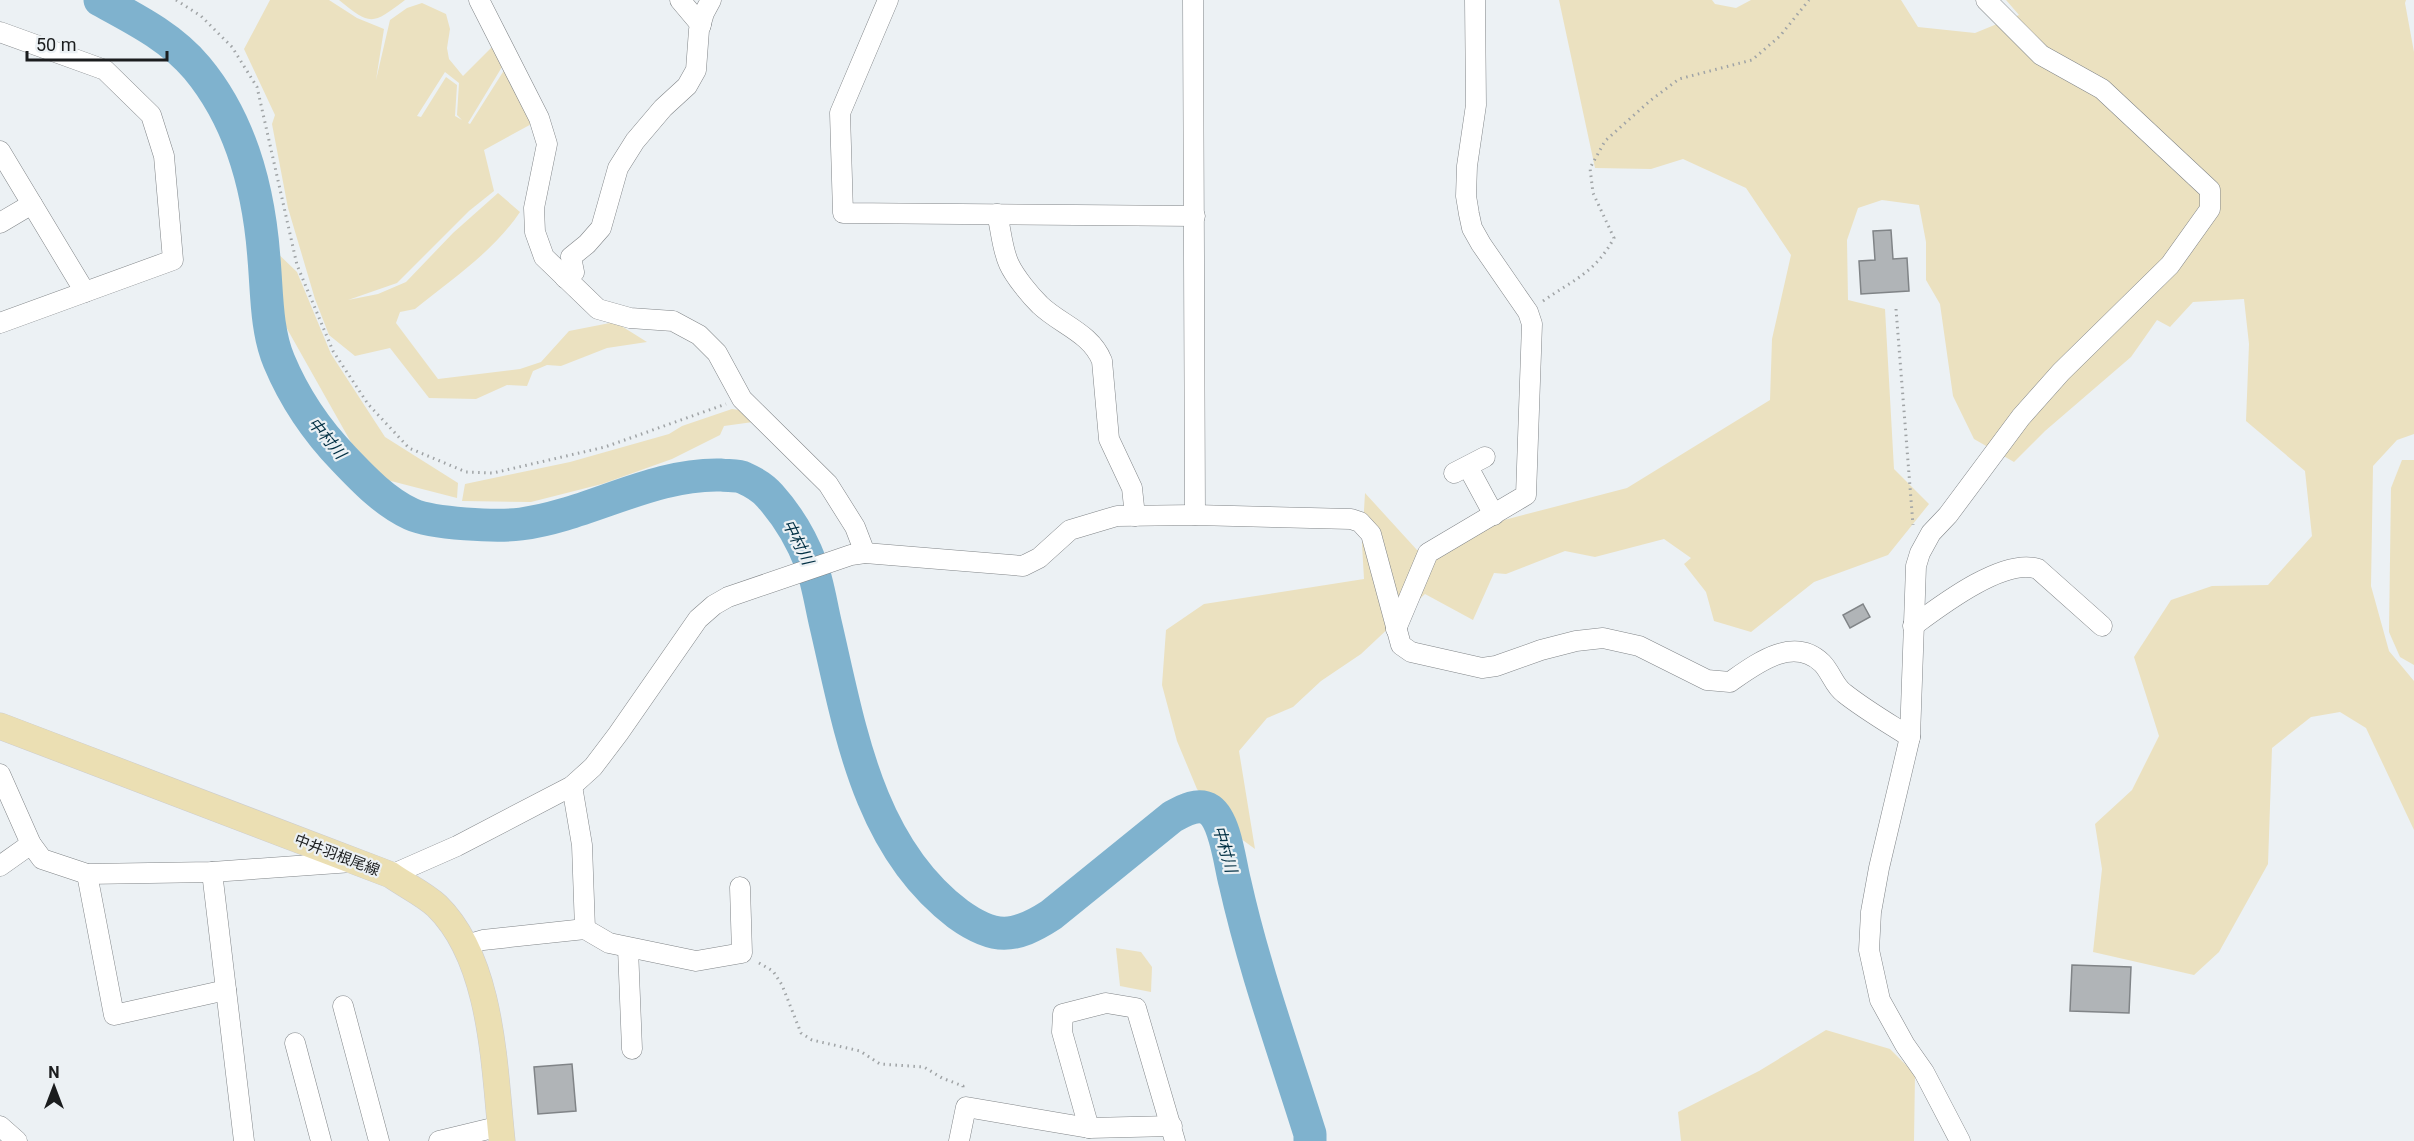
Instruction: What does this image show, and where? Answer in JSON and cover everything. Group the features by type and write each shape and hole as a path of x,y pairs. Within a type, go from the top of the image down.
{"main road":[{"name":"中井羽根尾線","path":"0,726 391,875 436,906 466,945 487,1007 501,1134"}],"street":[{"path":"479,0 539,118 547,144 534,208 535,232 544,257 598,309 630,318 673,321 699,335 717,353 742,399 828,484 855,527 858,554"},
{"path":"680,0 701,25"},
{"path":"565,278 574,272 572,257 601,228 618,168 635,141 663,108 687,86 696,70 701,25 711,0"},
{"path":"888,0 840,112 843,213 1195,216"},
{"path":"1193,0 1195,514"},
{"path":"1396,629 1428,553 1526,495 1532,329 1528,312 1472,228 1466,196 1467,166 1476,105 1475,0"},
{"path":"1960,1141 1924,1072 1905,1045 1880,1000 1869,950 1870,912 1910,737 1916,566 1931,533 1948,515 2021,417 2061,372 2170,265 2210,209 2210,190 2102,89 2041,56 1986,0"},
{"path":"0,32 105,70 151,115 164,156 173,260 0,323"},
{"path":"0,151 85,292"},
{"path":"0,223 32,204"},
{"path":"997,214 1009,264 1023,283 1040,305 1085,337 1097,349 1102,361 1109,439 1132,488 1135,516"},
{"path":"1469,465 1494,514"},
{"path":"391,875 457,846 572,786 593,766 618,734 698,619 714,605 729,597 858,554 1023,566 1039,558 1070,530 1117,516 1195,514 1340,517 1360,522 1371,534 1401,645 1411,652 1482,668 1496,666 1541,650 1576,641 1603,638 1639,646 1707,680 1723,683 1730,682 1778,653 1802,653 1813,656 1820,662 1842,692 1910,737"},
{"path":"1913,626 1963,589 2017,567 2029,566 2038,569 2102,626"},
{"path":"0,774 31,844 42,859 87,873 212,872 356,862"},
{"path":"572,786 582,845 585,929"},
{"path":"0,866 31,844"},
{"path":"212,872 244,1141"},
{"path":"87,873 114,1015 226,990"},
{"path":"466,945 483,940 585,929 609,943 696,961 742,953 740,887"},
{"path":"628,948 632,1049"},
{"path":"959,1141 966,1107 1089,1128 1173,1133 1136,1008 1106,1003 1063,1014 1062,1032 1089,1128"},
{"path":"343,1006 379,1141"},
{"path":"295,1043 321,1141"},
{"path":"0,1126 17,1141"},
{"path":"439,1141 501,1134"}],"path":[{"path":"176,0 201,16 232,47 257,87 297,265 333,351 368,404 409,448 466,472 493,473 605,447 742,399"},
{"path":"1528,312 1583,276 1605,253 1614,238 1593,193 1590,168 1605,141 1651,100 1679,79 1752,60 1780,36 1809,0"},
{"path":"1896,309 1914,531"},
{"path":"742,953 773,971 782,985 801,1033 812,1040 860,1052 880,1064 924,1067 942,1078 963,1086 966,1107"}],"shaded area":[{"path":"270,0 329,0 357,18 384,29 376,80 390,20 407,8 422,3 446,14 450,29 447,48 449,59 463,76 492,47 505,62 468,123 470,124 508,64 537,121 484,150 494,191 469,211 397,283 348,300 378,294 406,282 453,233 498,193 520,212 497,240 471,264 415,309 400,312 396,323 438,379 520,369 541,362 569,331 615,322 647,342 607,348 561,366 547,365 533,371 527,386 507,385 476,399 429,398 390,348 355,356 329,335 315,299 288,208 272,124 275,115 244,49","holes":["445,72 459,83 457,115 462,120 455,116 457,85 446,77 421,117 417,116"]},
{"path":"339,0 405,0 385,14 372,19 358,14"},
{"path":"1559,0 1712,0 1715,4 1736,8 1751,0 1901,0 1918,27 1975,33 2019,15 2006,0 2406,0 2414,52 2414,434 2397,440 2373,466 2371,586 2389,651 2414,681 2414,830 2366,728 2340,712 2311,717 2272,748 2268,864 2219,952 2194,975 2093,952 2102,869 2095,824 2132,790 2159,736 2134,657 2171,600 2212,586 2268,585 2312,536 2305,471 2246,421 2249,344 2244,299 2193,302 2170,327 2157,320 2131,357 2045,431 2014,462 1974,439 1953,396 1940,304 1926,280 1926,242 1919,205 1882,200 1858,208 1847,240 1848,300 1885,309 1894,469 1929,504 1888,555 1814,582 1751,632 1714,621 1706,592 1684,564 1691,558 1664,539 1595,557 1565,551 1506,574 1494,573 1473,620 1425,594 1361,654 1321,681 1293,707 1267,718 1239,751 1255,849 1229,830 1197,789 1177,741 1162,685 1166,630 1204,604 1364,579 1362,544 1365,493 1417,550 1485,525 1627,488 1770,400 1772,339 1791,255 1746,188 1683,159 1651,169 1595,168"},
{"path":"272,248 297,272 331,354 385,437 458,483 457,498 387,480 352,444 281,318 273,283"},
{"path":"732,409 747,411 753,422 724,426 720,435 672,459 602,484 531,502 462,501 465,484 570,462 669,434 682,426"},
{"path":"2402,460 2414,460 2414,665 2400,657 2389,632 2391,488"},
{"path":"1116,948 1141,952 1152,967 1151,992 1120,986"},
{"path":"1826,1030 1890,1049 1915,1074 1914,1141 1681,1141 1678,1112 1759,1071"}],"building":[{"path":"1891,230 1893,259 1907,258 1909,291 1861,294 1859,261 1875,260 1873,231"},
{"path":"1863,604 1870,617 1850,628 1843,615"},
{"path":"2072,965 2131,967 2129,1013 2070,1011"},
{"path":"572,1064 576,1111 538,1114 534,1067"}],"waterway":[{"name":"中村川","path":"100,0 152,30 176,47 197,68 226,111 246,158 258,208 269,324 279,361 299,400 325,437 359,475 392,503 411,514 434,520 465,524 510,525 546,519 645,487 695,476 739,476 762,488 788,520 811,564 818,586 844,705 867,783 883,820 903,855 927,886 958,914 993,932 1015,932 1038,923 1172,817 1196,807 1210,810 1224,834 1251,946 1310,1134 1310,1141"}]}
